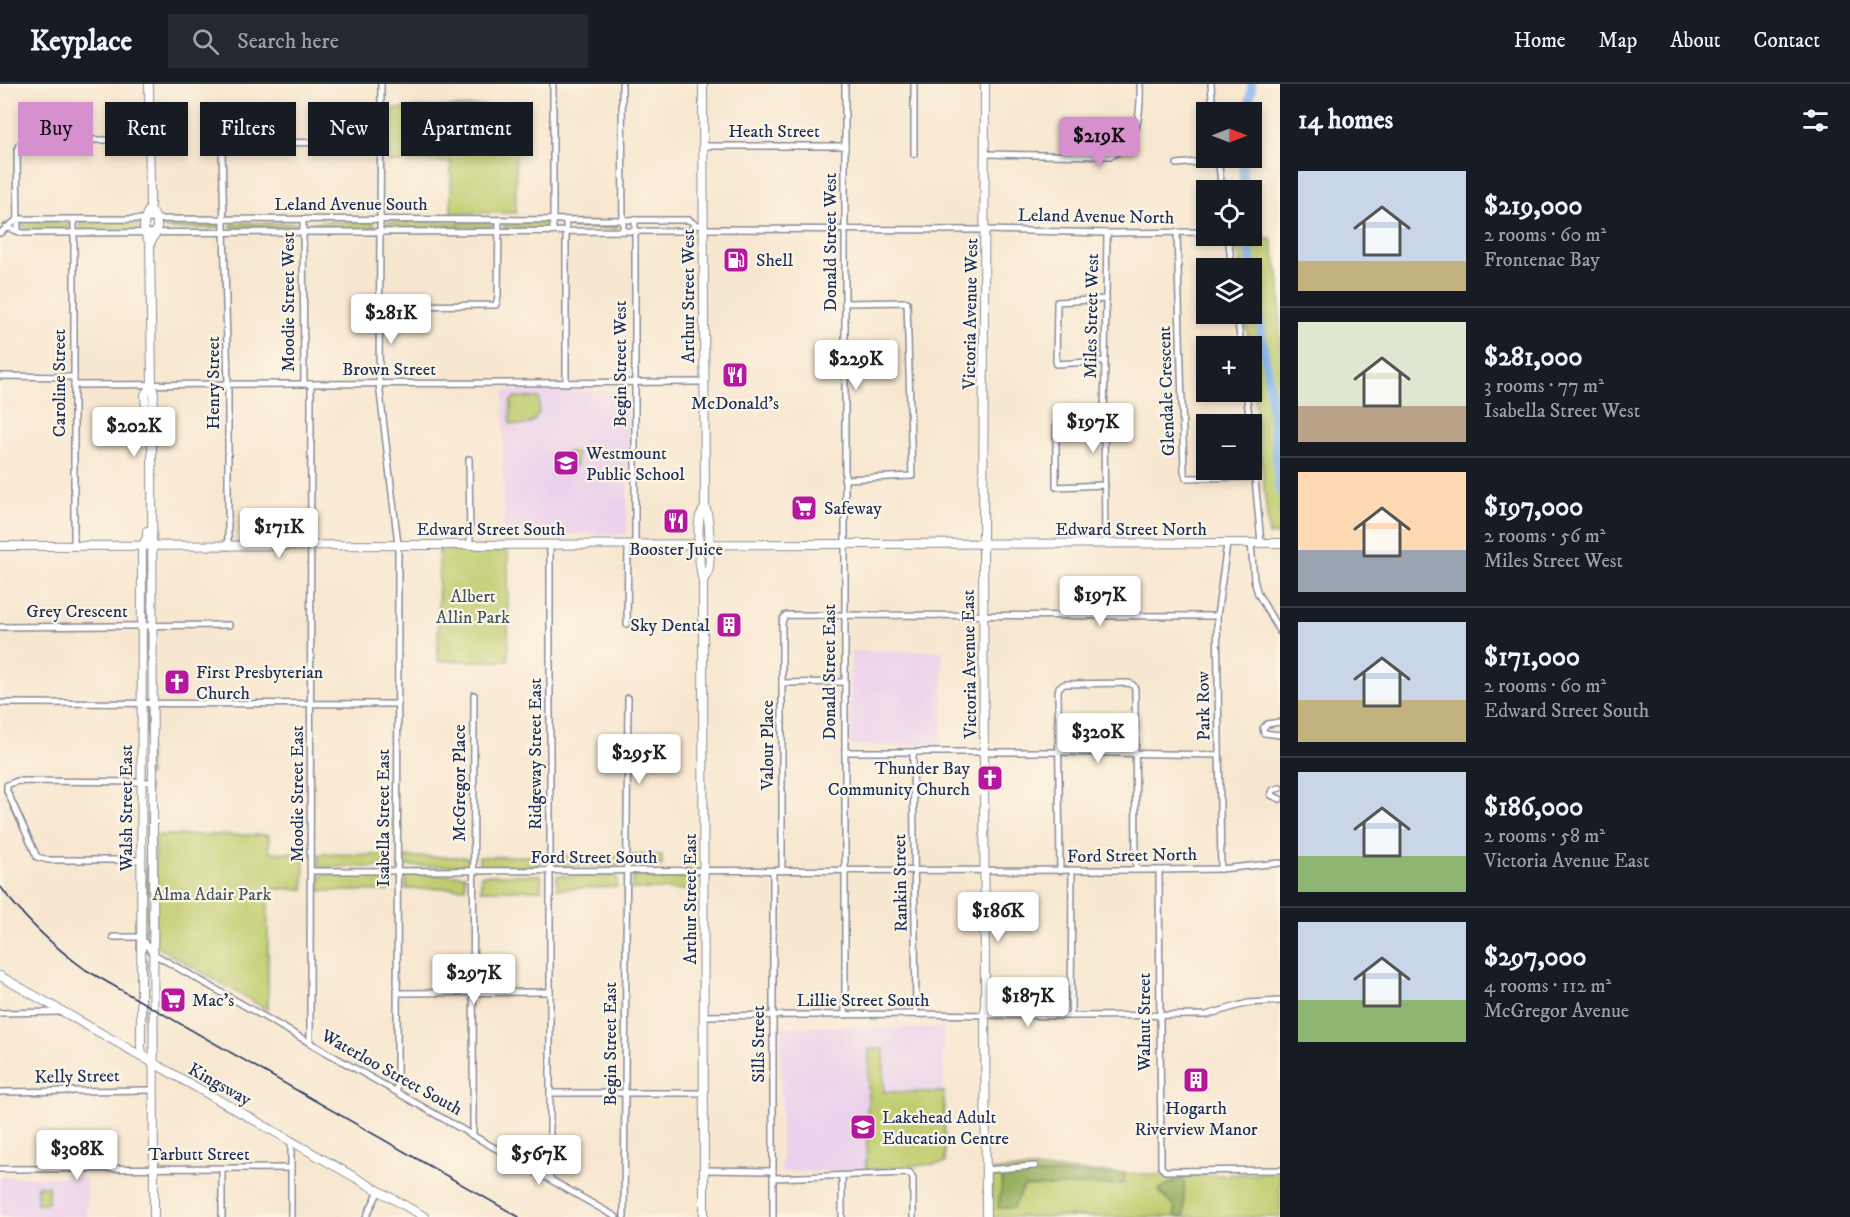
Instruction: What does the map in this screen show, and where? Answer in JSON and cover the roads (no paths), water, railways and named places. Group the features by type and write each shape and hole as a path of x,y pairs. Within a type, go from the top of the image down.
{"street":[{"path":"149,84 149,102"},
{"name":"Isabella Street East","path":"381,84 381,102"},
{"path":"553,84 553,231"},
{"path":"622,84 622,231"},
{"name":"Arthur Street West","path":"703,84 701,226 705,507 708,513 709,544"},
{"name":"Donald Street West","path":"843,544 845,84"},
{"path":"914,84 914,154"},
{"name":"Victoria Avenue West","path":"983,544 985,84"},
{"path":"986,154 1110,156 1121,152 1131,141 1138,117 1140,84"},
{"path":"1211,84 1213,102"},
{"path":"18,231 17,150 24,142 29,140 105,140"},
{"name":"Henry Street","path":"228,547 226,231 223,219 222,149 226,144 308,143"},
{"name":"Heath Street","path":"703,146 845,146"},
{"path":"149,156 150,208 144,219 144,232 150,243 152,385"},
{"name":"Isabella Street East","path":"381,156 379,384 398,544 397,1091"},
{"path":"1177,164 1196,162"},
{"path":"150,208 158,219 158,232 150,243"},
{"path":"0,233 18,219"},
{"name":"Leland Avenue South","path":"18,219 689,220 701,226"},
{"name":"Caroline Street","path":"74,219 74,546"},
{"name":"Moodie Street West","path":"303,219 304,384"},
{"path":"566,219 566,383"},
{"path":"380,306 496,305 499,220"},
{"name":"Begin Street West","path":"627,624 632,544 635,220"},
{"name":"Leland Avenue South","path":"6,227 18,231 74,232 689,231 701,226 845,230 986,230"},
{"name":"Leland Avenue North","path":"986,230 1196,232"},
{"name":"Miles Street West","path":"1105,544 1107,233"},
{"name":"Glendale Crescent","path":"1177,233 1184,471 1186,478 1196,478"},
{"path":"1105,361 1056,364 1057,302 1106,300"},
{"path":"844,479 912,476 907,302 845,303"},
{"path":"0,376 74,377"},
{"name":"Brown Street","path":"74,385 704,382"},
{"name":"Moodie Street West","path":"311,384 311,546"},
{"name":"Walsh Street East","path":"152,385 154,394 152,427 154,1217"},
{"name":"Walsh Street East","path":"152,385 145,394 147,537 142,547 141,1047 142,1053 153,1064"},
{"path":"1104,423 1056,424 1056,487 1105,485"},
{"path":"469,459 470,544"},
{"path":"1256,480 1265,543"},
{"name":"Arthur Street West","path":"700,544 700,515 705,507"},
{"path":"1251,543 1257,594 1280,632"},
{"name":"Edward Street North","path":"983,544 1280,543"},
{"name":"Arthur Street East","path":"700,544 700,572 703,581 705,872 704,1217"},
{"name":"Arthur Street East","path":"703,581 708,573 709,544"},
{"name":"Donald Street East","path":"843,544 845,1015"},
{"name":"Edward Street South","path":"0,546 983,544"},
{"name":"Victoria Avenue East","path":"983,544 986,1217"},
{"name":"Park Row","path":"1221,869 1217,616 1227,544"},
{"name":"Ridgeway Street East","path":"550,545 550,1179"},
{"name":"Moodie Street East","path":"310,1043 311,546"},
{"name":"Valour Place","path":"782,871 783,619 790,614 843,614"},
{"path":"843,614 1217,616"},
{"name":"Grey Crescent","path":"0,627 229,625"},
{"path":"782,683 844,682"},
{"path":"1060,871 1059,687 1065,684 1129,683 1136,690 1136,870"},
{"name":"McGregor Place","path":"473,1136 474,695"},
{"name":"Begin Street East","path":"624,1217 628,698"},
{"path":"0,703 398,704"},
{"path":"1280,722 1268,724 1263,728 1264,733 1280,735"},
{"path":"845,752 1219,755"},
{"name":"Rankin Street","path":"913,752 916,1014"},
{"path":"141,860 48,860 37,857 7,791 7,785 17,781 153,782"},
{"path":"1280,788 1273,790 1271,795 1280,799"},
{"name":"Ford Street North","path":"985,872 1221,869 1280,863"},
{"name":"Walnut Street","path":"1159,870 1161,1167 1166,1170 1280,1170"},
{"name":"Ford Street South","path":"312,871 985,872"},
{"name":"Sills Street","path":"773,871 773,1217"},
{"path":"1071,1016 1072,871"},
{"path":"113,937 141,937 152,953"},
{"name":"Waterloo Street South","path":"152,953 616,1217"},
{"name":"Kingsway","path":"0,975 425,1217"},
{"path":"398,993 550,992"},
{"name":"Lillie Street South","path":"705,1016 1206,1015 1248,1003 1280,1001"},
{"path":"0,1013 65,1012"},
{"name":"Kelly Street","path":"0,1092 153,1090"},
{"path":"550,1093 705,1092"},
{"path":"291,1141 291,1217"},
{"path":"985,1170 1035,1166"},
{"name":"Tarbutt Street","path":"0,1169 291,1168"},
{"path":"222,1169 222,1217"},
{"path":"705,1170 773,1171"},
{"path":"773,1178 910,1173 913,1179 913,1217"},
{"path":"842,1176 842,1217"},
{"path":"366,1217 380,1191"}],"waterway":[{"path":"1249,102 1252,84"},
{"path":"1243,168 1243,180"},
{"path":"1249,246 1269,382 1280,491"}],"railway":[{"path":"0,886 40,931 86,970 519,1217"}],"place":[{"name":"Shell","path":"736,260"},
{"name":"McDonald's","path":"735,375"},
{"name":"Westmount Public School","path":"566,463"},
{"name":"Safeway","path":"804,508"},
{"name":"Booster Juice","path":"676,521"},
{"name":"Sky Dental","path":"729,625"},
{"name":"First Presbyterian Church","path":"177,682"},
{"name":"Thunder Bay Community Church","path":"990,778"},
{"name":"Mac's","path":"173,1000"},
{"name":"Hogarth Riverview Manor","path":"1196,1080"},
{"name":"Lakehead Adult Education Centre","path":"863,1127"}],"park label":[{"name":"Albert Allin Park","path":"473,606"},
{"name":"Alma Adair Park","path":"212,894"}]}
